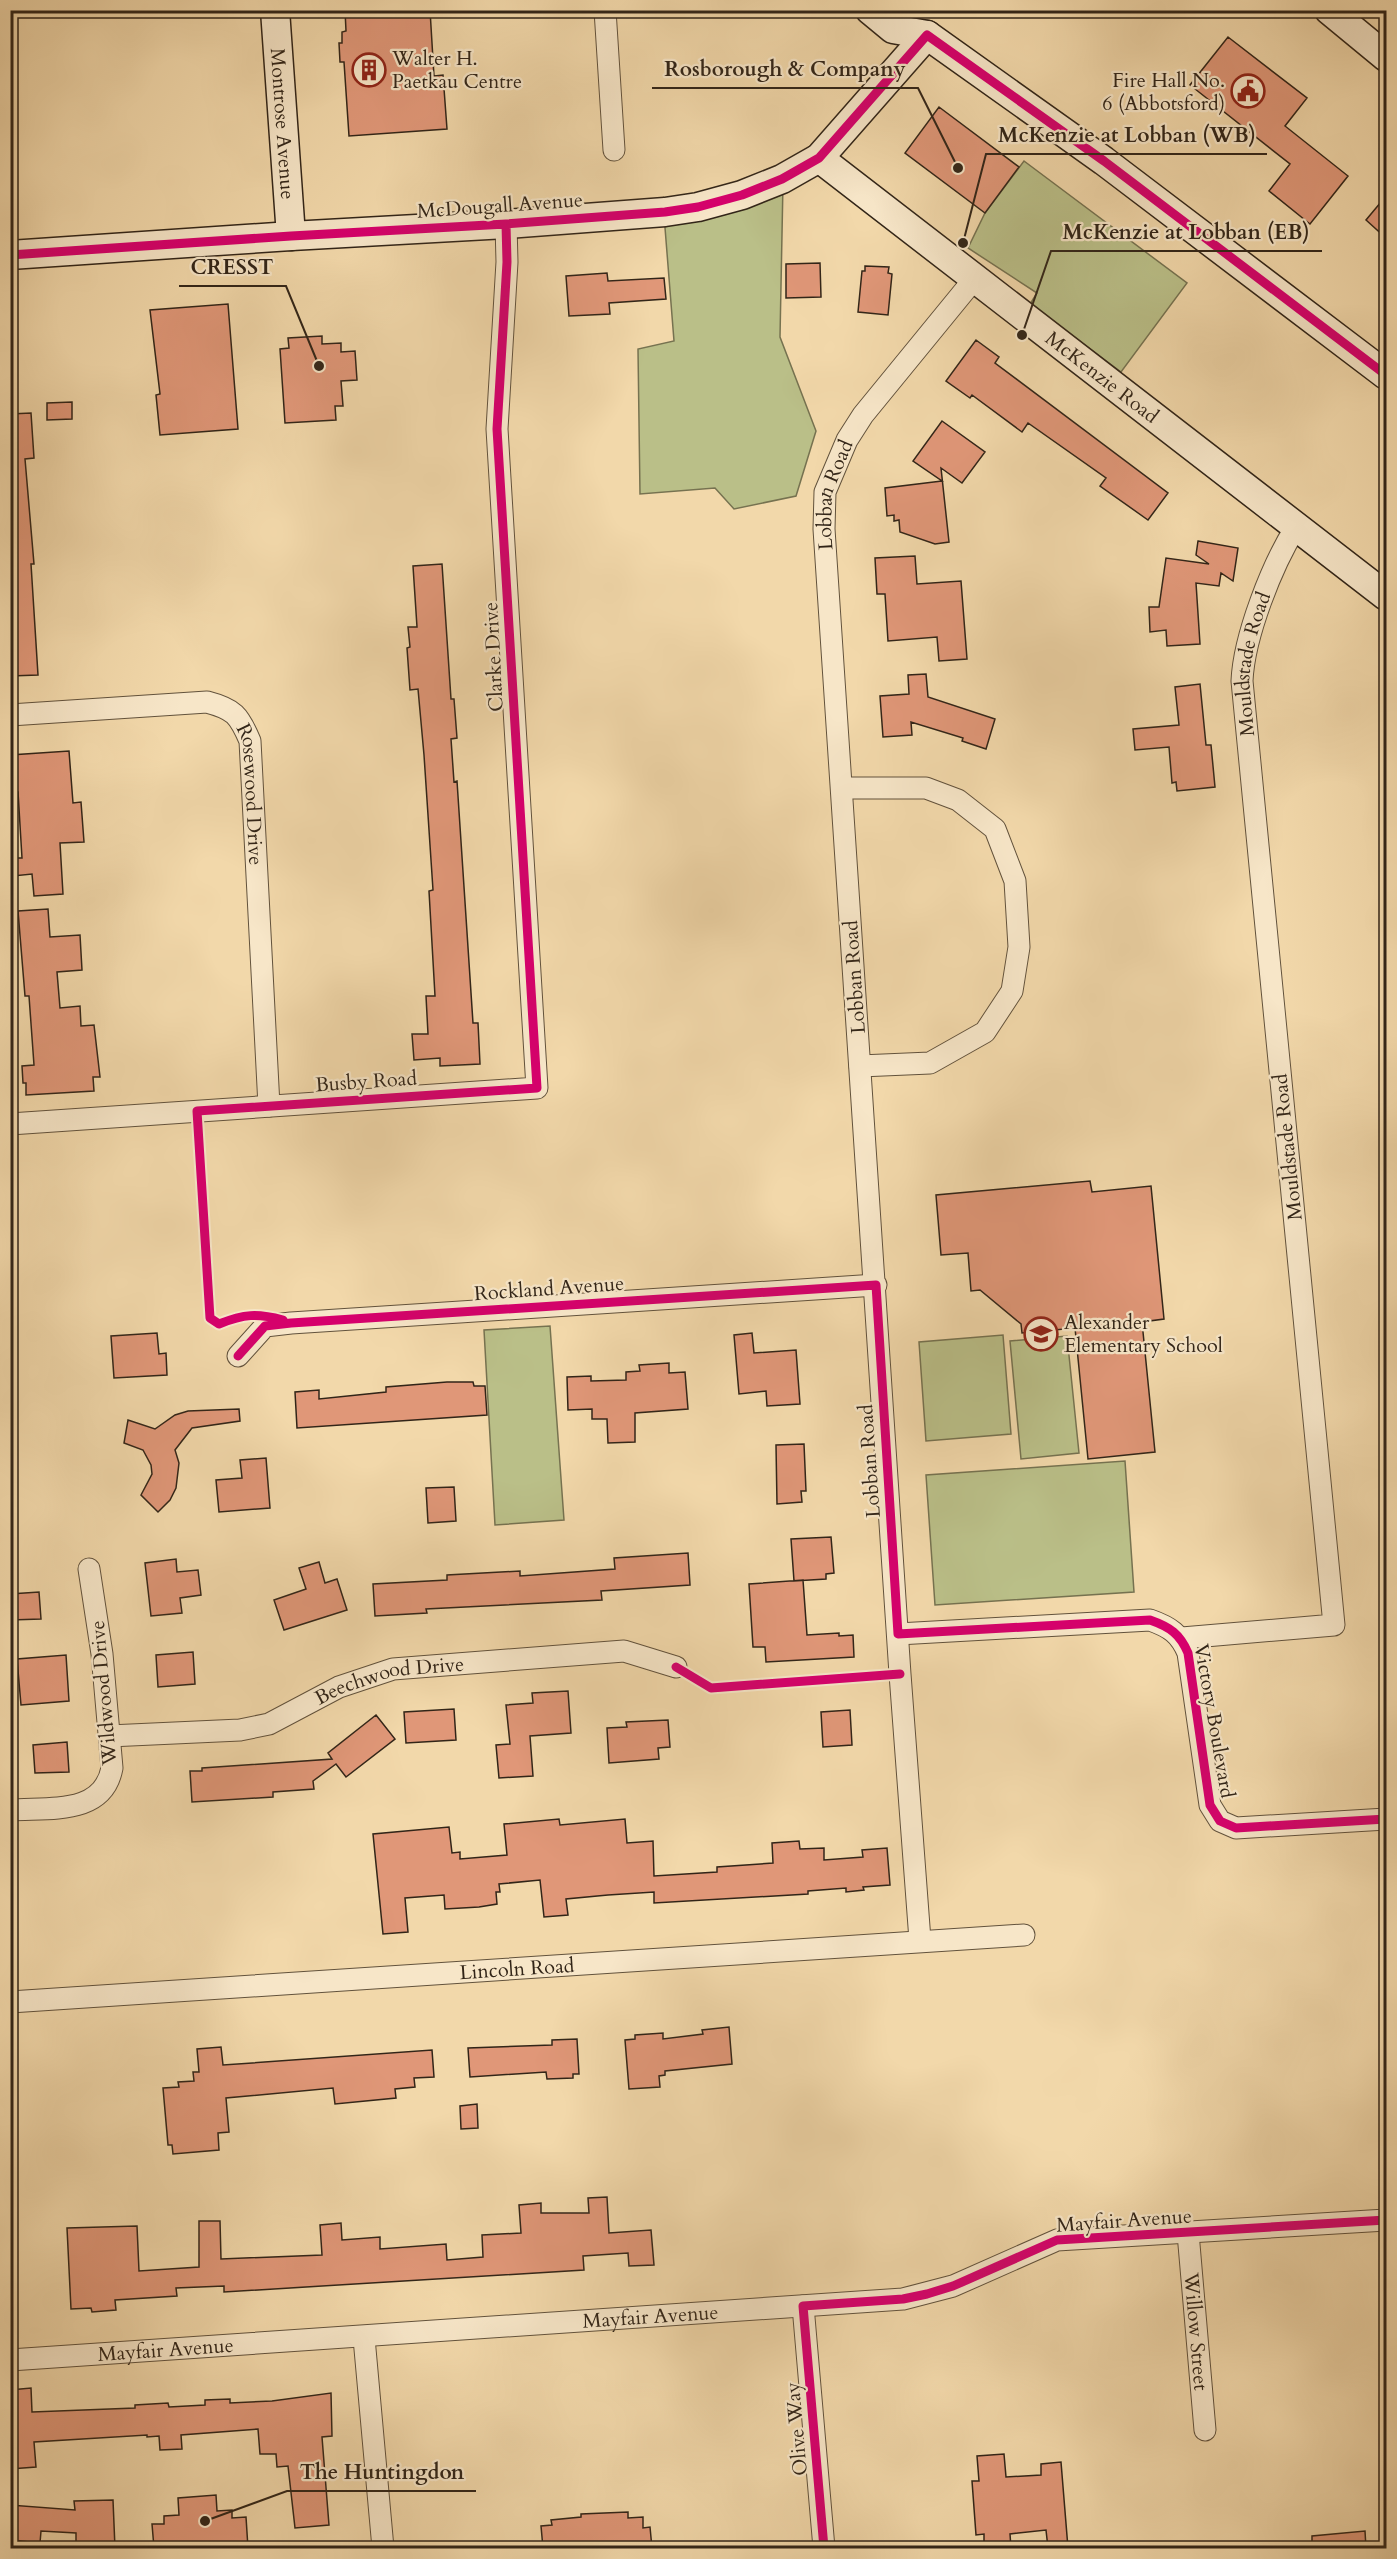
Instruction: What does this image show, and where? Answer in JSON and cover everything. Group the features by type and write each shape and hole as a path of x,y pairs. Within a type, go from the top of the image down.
{"street":[{"name":"Montrose Avenue","path":"275,10 291,236"},
{"path":"605,10 614,150"},
{"path":"870,10 893,29 921,23 1386,375"},
{"path":"1329,10 1386,57"},
{"name":"McDougall Avenue","path":"10,255 506,224 665,212 698,207 742,195 772,183 819,158 921,23"},
{"name":"McKenzie Road","path":"819,158 1386,596"},
{"name":"Clarke Drive","path":"506,224 507,262 497,429 537,1088"},
{"name":"Lobban Road","path":"920,1940 824,529 825,492 847,440 863,415 975,278"},
{"name":"Mouldstade Road","path":"1182,1638 1334,1625 1242,681 1243,658 1250,636 1284,548 1296,527"},
{"name":"Rosewood Drive","path":"10,715 207,702 228,708 242,720 250,741 269,1106"},
{"path":"842,788 926,788 958,800 995,830 1015,881 1019,947 1012,991 985,1032 930,1063 860,1066"},
{"name":"Busby Road","path":"10,1124 537,1088"},
{"name":"Rockland Avenue","path":"244,1350 265,1326 291,1323 876,1285"},
{"name":"Wildwood Drive","path":"10,1810 82,1804 100,1795 110,1781 112,1767 102,1654 89,1569"},
{"name":"Victory Boulevard","path":"898,1634 1150,1620 1168,1626 1182,1638 1188,1653 1215,1827 1236,1828 1386,1819"},
{"name":"Beechwood Drive","path":"109,1736 240,1730 269,1724 339,1687 393,1669 624,1651 676,1667"},
{"name":"Lincoln Road","path":"10,2002 920,1940 1024,1935"},
{"name":"Mayfair Avenue","path":"10,2360 364,2338 903,2299 952,2286 1057,2240 1386,2220"},
{"name":"Willow Street","path":"1188,2233 1205,2430"},
{"name":"Olive Way","path":"803,2306 824,2548"},
{"path":"364,2338 383,2548"}],"green space":[{"path":"1024,161 1187,283 1121,372 1030,304 1037,293 968,248 985,213"},
{"path":"783,183 780,337 816,431 796,496 734,509 715,488 640,494 638,349 674,341 664,215"},
{"path":"550,1326 564,1520 495,1525 484,1330"},
{"path":"1003,1335 1011,1434 926,1441 919,1342"},
{"path":"1067,1336 1079,1453 1021,1459 1010,1341"},
{"path":"1125,1461 1134,1592 935,1605 926,1475"}],"building":[{"name":"Walter H. Paetkau Centre","path":"345,10 430,10 434,76 443,75 447,129 349,136 344,62 340,62 339,43 342,43 342,32 346,31"},
{"name":"Fire Hall No. 6 (Abbotsford)","path":"1228,37 1307,98 1285,126 1348,176 1310,224 1269,191 1290,164 1190,85"},
{"path":"939,107 1019,167 985,213 905,153"},
{"path":"1386,196 1386,238 1366,220"},
{"path":"820,263 821,297 786,298 786,264"},
{"path":"865,266 889,267 888,273 892,274 888,315 858,312 862,271 865,271"},
{"path":"607,273 608,281 664,278 666,299 609,303 610,314 569,316 566,276"},
{"path":"228,304 238,429 160,435 156,395 160,394 150,310"},
{"path":"322,336 322,344 341,343 341,352 355,351 357,380 341,381 343,406 335,406 336,420 285,423 280,349 289,348 288,338"},
{"path":"976,340 999,357 995,363 1168,493 1148,520 1100,486 1106,478 1028,423 1022,432 972,395 970,398 946,381"},
{"path":"72,402 72,419 47,420 47,403"},
{"path":"31,413 34,458 25,459 34,564 31,564 38,675 10,676 10,642 17,642 14,601 10,601 10,414"},
{"path":"942,421 985,452 962,483 941,468 949,542 935,544 900,532 899,520 894,521 894,515 887,516 885,488 942,481 913,461"},
{"path":"1198,541 1238,548 1233,581 1221,573 1219,586 1196,583 1200,644 1167,646 1166,630 1150,632 1149,607 1159,607 1166,558 1209,564 1196,555"},
{"path":"915,556 917,584 961,581 967,659 939,661 937,637 888,641 885,594 877,594 875,558"},
{"path":"442,564 451,699 454,699 457,738 451,739 454,782 457,781 473,1023 478,1023 480,1064 440,1066 440,1058 414,1060 412,1034 428,1034 426,996 435,996 429,891 433,890 424,755 418,689 410,690 407,648 410,647 408,627 417,627 413,566"},
{"path":"926,674 928,697 995,719 986,749 962,741 963,738 911,722 912,735 883,737 880,696 909,694 908,675"},
{"path":"1200,684 1206,745 1211,745 1215,787 1177,791 1176,782 1172,783 1169,747 1135,750 1133,729 1179,725 1175,687"},
{"path":"69,751 73,803 81,802 84,842 60,843 63,894 34,896 32,874 13,876 12,858 22,858 18,792 12,792 10,755"},
{"path":"48,909 50,937 80,935 82,970 57,972 60,1008 80,1006 81,1026 94,1025 100,1077 93,1077 94,1091 26,1095 22,1066 34,1065 29,996 25,996 18,911"},
{"path":"1090,1181 1092,1192 1151,1186 1164,1319 1142,1322 1155,1452 1088,1459 1075,1328 1022,1333 1021,1324 980,1290 971,1291 968,1253 941,1255 936,1195"},
{"path":"157,1333 159,1354 166,1353 167,1375 114,1378 111,1336"},
{"path":"752,1333 754,1353 796,1350 800,1404 767,1406 766,1391 739,1394 734,1335"},
{"path":"669,1363 669,1373 685,1372 688,1409 635,1413 635,1442 608,1443 607,1419 592,1419 592,1409 568,1410 567,1377 591,1376 591,1381 626,1380 626,1372 640,1371 639,1365"},
{"path":"473,1382 474,1386 485,1386 487,1415 297,1428 295,1392 319,1390 319,1399 386,1392 386,1387"},
{"path":"239,1409 240,1421 192,1428 175,1450 179,1463 176,1488 170,1500 158,1512 141,1495 152,1474 151,1465 143,1450 124,1443 128,1420 155,1429 175,1415 188,1411"},
{"path":"804,1444 806,1491 801,1491 802,1502 777,1504 776,1445"},
{"path":"266,1458 270,1508 219,1512 216,1480 242,1478 240,1460"},
{"path":"454,1487 456,1521 428,1523 426,1488"},
{"path":"831,1537 834,1573 826,1574 826,1579 794,1581 791,1539"},
{"path":"688,1553 690,1585 601,1591 602,1600 426,1609 427,1613 375,1616 373,1584 447,1580 447,1575 520,1571 520,1576 615,1569 614,1558"},
{"path":"176,1559 177,1572 198,1570 201,1595 180,1598 182,1613 151,1616 145,1563"},
{"path":"319,1562 325,1583 337,1579 347,1610 284,1630 274,1600 306,1589 299,1568"},
{"path":"803,1580 807,1635 839,1633 839,1636 853,1635 854,1657 766,1662 765,1647 753,1647 749,1584"},
{"path":"39,1592 41,1619 10,1620 10,1594"},
{"path":"193,1652 195,1684 158,1687 156,1655"},
{"path":"66,1655 69,1701 21,1705 17,1659"},
{"path":"568,1691 571,1733 530,1736 533,1776 499,1778 496,1745 510,1744 506,1705 533,1703 532,1693"},
{"path":"454,1709 456,1740 406,1743 404,1712"},
{"path":"850,1710 852,1745 823,1747 821,1712"},
{"path":"376,1715 395,1739 346,1777 336,1764 313,1781 314,1789 273,1792 273,1797 192,1802 190,1771 202,1771 202,1768 332,1759 328,1753"},
{"path":"668,1720 670,1747 658,1748 659,1759 609,1763 607,1728 627,1727 626,1722"},
{"path":"67,1742 69,1772 35,1773 33,1745"},
{"path":"559,1819 560,1825 625,1819 627,1843 653,1841 654,1876 717,1872 717,1867 773,1863 772,1843 799,1841 800,1849 824,1848 824,1860 863,1857 862,1850 887,1848 890,1885 863,1887 864,1890 846,1892 846,1888 808,1891 808,1894 654,1903 654,1892 608,1895 566,1899 568,1915 544,1917 540,1880 499,1884 500,1892 496,1892 497,1904 479,1907 445,1909 444,1895 405,1898 408,1932 383,1934 373,1834 449,1827 452,1853 460,1852 460,1859 507,1855 504,1824"},
{"path":"729,2027 732,2064 665,2071 665,2075 659,2076 660,2087 629,2089 625,2040 635,2039 635,2035 663,2033 663,2039 703,2034 702,2030"},
{"path":"577,2039 579,2074 573,2074 573,2078 547,2079 546,2072 470,2077 468,2048 552,2045 552,2040"},
{"path":"221,2047 223,2065 432,2050 434,2077 414,2078 415,2087 395,2089 396,2098 335,2104 333,2088 226,2098 229,2132 218,2133 219,2150 173,2154 172,2145 168,2145 163,2088 179,2087 178,2082 194,2081 193,2072 199,2072 197,2049"},
{"path":"477,2104 478,2128 461,2129 460,2106"},
{"path":"607,2197 609,2233 651,2230 654,2265 629,2266 628,2253 583,2256 584,2270 224,2292 224,2286 176,2288 177,2296 115,2300 116,2310 92,2312 91,2308 71,2309 67,2228 137,2226 139,2271 199,2267 199,2221 220,2221 221,2259 322,2255 320,2225 341,2223 342,2240 380,2237 380,2249 446,2244 447,2260 483,2257 482,2235 521,2233 519,2205 541,2203 541,2213 589,2213 588,2198"},
{"path":"31,2388 32,2412 135,2408 135,2405 168,2403 169,2407 205,2405 205,2400 230,2399 230,2403 272,2401 331,2393 332,2436 322,2437 329,2525 295,2528 288,2466 277,2467 276,2454 260,2454 258,2429 181,2435 182,2449 160,2450 159,2436 147,2437 147,2435 34,2442 36,2467 10,2469 10,2390"},
{"path":"1004,2454 1006,2477 1041,2475 1041,2464 1061,2462 1068,2548 1048,2548 1046,2530 1010,2534 1011,2548 984,2548 984,2534 976,2535 972,2481 979,2481 977,2456"},
{"path":"216,2495 217,2511 232,2510 232,2518 246,2517 248,2548 154,2548 152,2524 164,2524 164,2516 179,2515 178,2498"},
{"path":"113,2500 115,2548 76,2548 76,2533 41,2531 40,2543 10,2540 10,2505 75,2510 74,2501"},
{"path":"628,2512 628,2518 643,2517 643,2528 650,2527 652,2548 543,2548 541,2526 552,2525 551,2520 581,2517 581,2514"},
{"path":"1365,2531 1366,2548 1312,2548 1312,2536"}],"cycle path":[{"path":"10,255 506,224 665,212 698,207 742,195 782,179 819,158 927,35 1104,161 1386,375"},
{"path":"283,1320 266,1316 251,1316 219,1324 210,1318 197,1111 537,1088 497,429 507,262 506,224"},
{"path":"238,1356 265,1326 291,1323 876,1285 898,1634 1150,1620 1178,1636 1188,1653 1210,1805 1220,1821 1236,1828 1386,1819"},
{"path":"676,1667 711,1688 900,1674"},
{"path":"824,2548 803,2306 903,2299 927,2294 953,2286 1057,2240 1386,2220"}],"place":[{"name":"Walter H. Paetkau Centre","path":"369,70"},
{"name":"Fire Hall No. 6 (Abbotsford)","path":"1248,91"},
{"name":"Rosborough & Company","path":"958,168"},
{"name":"McKenzie at Lobban (WB)","path":"963,243"},
{"name":"McKenzie at Lobban (EB)","path":"1022,335"},
{"name":"CRESST","path":"319,366"},
{"name":"Alexander Elementary School","path":"1041,1334"},
{"name":"The Huntingdon","path":"205,2521"}]}
